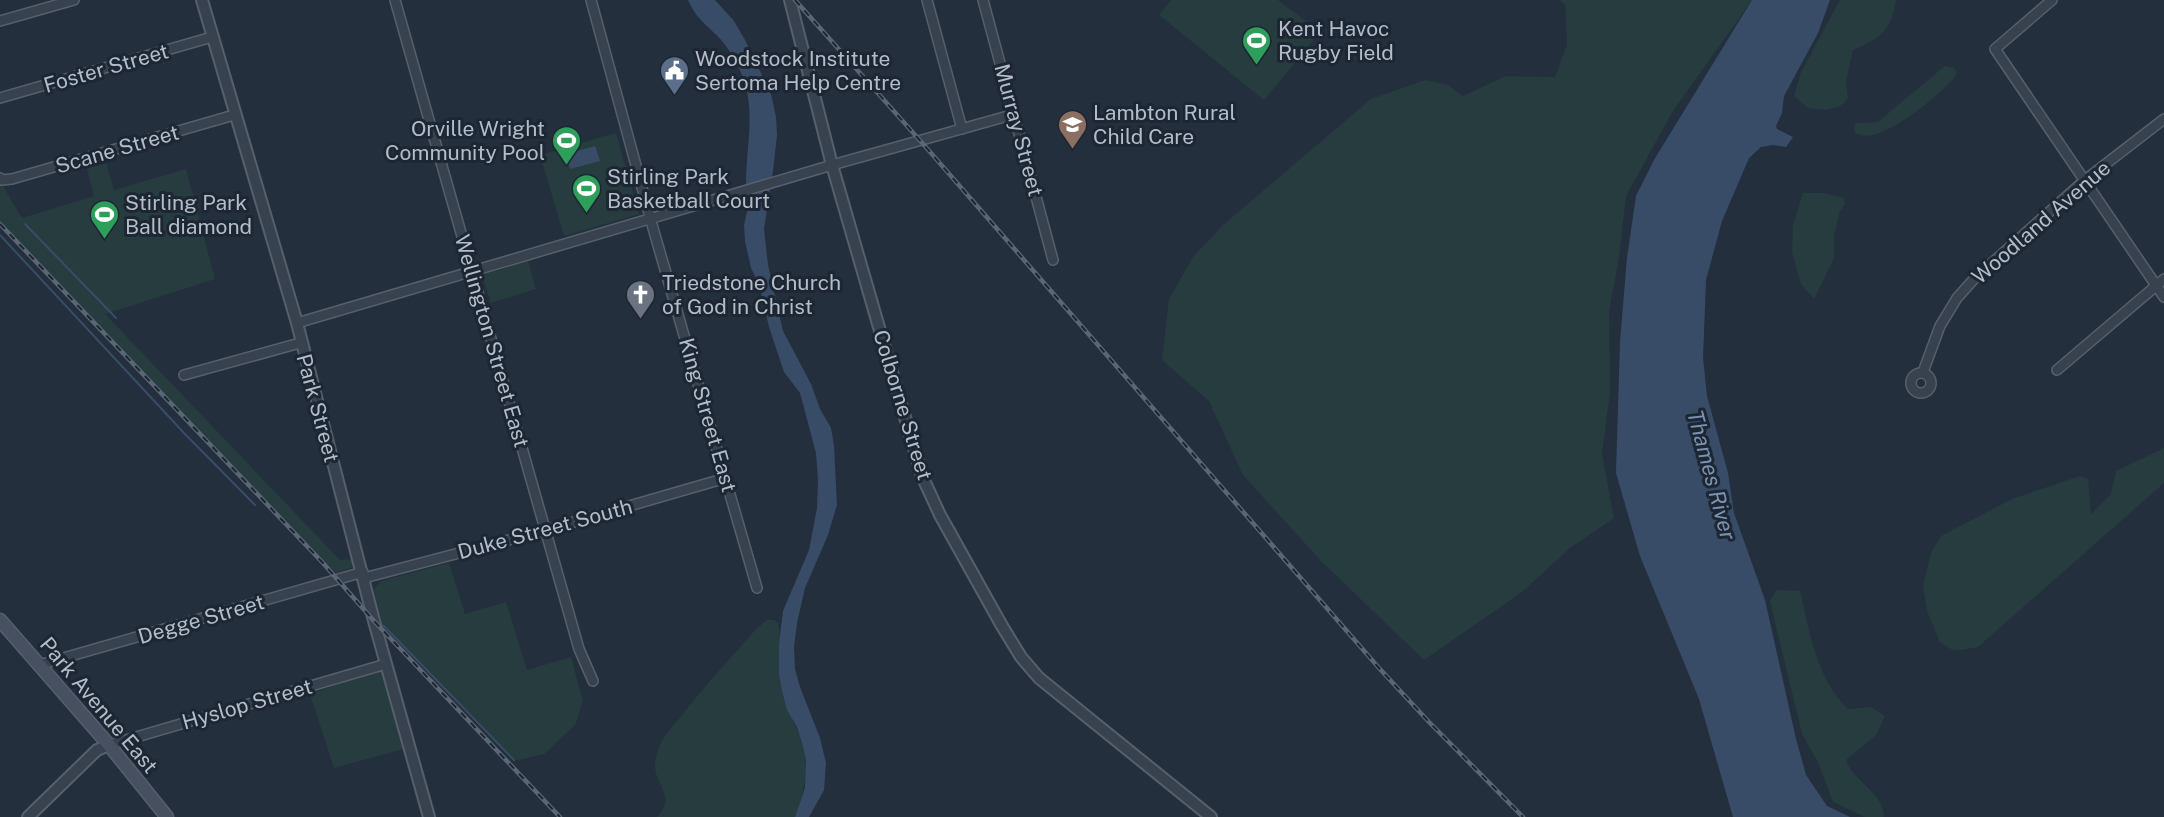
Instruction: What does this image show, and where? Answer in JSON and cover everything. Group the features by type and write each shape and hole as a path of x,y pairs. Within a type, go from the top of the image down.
{"main road":[{"name":"Park Avenue East","path":"0,620 109,745 167,817"}],"street":[{"path":"0,21 74,0"},
{"name":"Park Street","path":"202,0 297,323 300,343 429,817"},
{"name":"Wellington Street East","path":"395,0 579,649 592,681"},
{"name":"King Street East","path":"591,0 651,219 758,588"},
{"name":"Colborne Street","path":"790,0 832,165 922,476 940,515 1002,626 1021,657 1039,678 1211,817"},
{"path":"927,0 962,129"},
{"name":"Murray Street","path":"983,0 1053,260"},
{"path":"2052,0 1995,49 2085,180 2160,282 2164,297"},
{"name":"Foster Street","path":"0,98 212,37"},
{"path":"297,323 832,165 1015,114"},
{"name":"Scane Street","path":"0,178 2,180 12,179 234,115"},
{"name":"Woodland Avenue","path":"1923,372 1940,326 1964,290 1985,268 2085,180 2164,119"},
{"path":"2057,370 2160,282"},
{"path":"184,375 300,343"},
{"name":"Duke Street South","path":"363,575 545,530 726,478"},
{"name":"Degge Street","path":"39,665 363,575"},
{"name":"Hyslop Street","path":"109,745 386,664"},
{"path":"28,817 97,750 109,745"}],"green space":[{"name":"Kent Havoc Rugby Field","path":"1171,0 1278,0 1320,32 1264,100 1159,15"},
{"path":"1559,0 1752,0 1673,111 1626,196 1619,258 1609,311 1610,392 1602,454 1614,518 1570,548 1522,592 1424,660 1321,561 1243,475 1209,401 1162,360 1169,299 1193,257 1223,225 1371,99 1425,80 1448,85 1463,96 1506,76 1555,77 1567,45 1565,5"},
{"path":"1840,0 1896,0 1891,19 1883,32 1877,38 1853,50 1846,81 1848,98 1844,103 1824,110 1808,108 1794,96 1801,72"},
{"path":"1945,66 1954,68 1957,73 1955,77 1907,118 1876,134 1863,136 1854,131 1855,124 1879,121"},
{"path":"616,133 639,214 564,236 540,155"},
{"path":"105,159 114,190 186,169 215,279 105,314 340,560 352,559 353,567 336,573 310,548 0,223 0,186 3,186 22,218 94,196 86,165"},
{"path":"1803,193 1823,193 1844,198 1845,204 1839,213 1834,237 1834,258 1814,299 1801,284 1792,252 1793,225"},
{"path":"528,261 536,289 491,303 482,275"},
{"path":"2164,448 2164,483 1978,647 1954,651 1940,642 1927,611 1923,586 1931,553 1941,536 2012,499 2080,476 2088,479 2091,514 2111,494 2116,471"},
{"path":"449,563 465,614 506,602 527,670 571,657 583,701 575,725 544,754 514,761 381,625 374,589 381,581"},
{"path":"1776,590 1800,591 1821,669 1837,697 1848,709 1871,707 1885,716 1876,735 1846,760 1879,801 1884,817 1865,817 1833,802 1818,762 1802,734 1770,601"},
{"path":"767,620 774,620 778,623 779,667 783,693 804,750 805,784 795,817 657,817 665,801 655,768 656,757 662,742 707,684 757,628"},
{"path":"379,670 384,672 407,748 334,768 310,694"}],"water":[{"path":"688,0 715,0 734,21 771,94 777,135 764,229 768,265 783,331 831,428 834,446 837,505 828,535 805,588 794,647 795,669 820,738 826,763 824,790 809,817 795,817 805,788 806,760 797,727 787,710 782,691 779,674 779,644 783,611 809,550 817,508 816,453 800,393 784,372 769,327 759,284 751,268 745,241 744,225 750,199 749,186 746,183 750,113 744,80 726,46 698,17"},
{"name":"Thames River","path":"1752,0 1830,0 1818,33 1784,96 1782,113 1776,126 1777,129 1793,137 1786,147 1773,145 1761,147 1749,158 1722,221 1706,280 1703,358 1707,396 1728,473 1734,513 1765,600 1806,775 1827,806 1850,817 1733,817 1699,699 1640,556 1616,473 1620,342 1627,258 1636,196 1654,160"},
{"path":"595,146 600,161 570,169 566,154"}],"waterway":[{"path":"25,224 116,318"},
{"path":"0,235 184,433 255,505"},
{"path":"384,626 514,760"}],"railway":[{"path":"795,0 1379,668 1523,817"},
{"path":"0,224 323,563 374,621 560,817"}],"place":[{"name":"Kent Havoc Rugby Field","path":"1257,66"},
{"name":"Woodstock Institute Sertoma Help Centre","path":"674,96"},
{"name":"Lambton Rural Child Care","path":"1072,150"},
{"name":"Orville Wright Community Pool","path":"566,166"},
{"name":"Stirling Park Basketball Court","path":"586,214"},
{"name":"Stirling Park Ball diamond","path":"104,240"},
{"name":"Triedstone Church of God in Christ","path":"641,320"}]}
